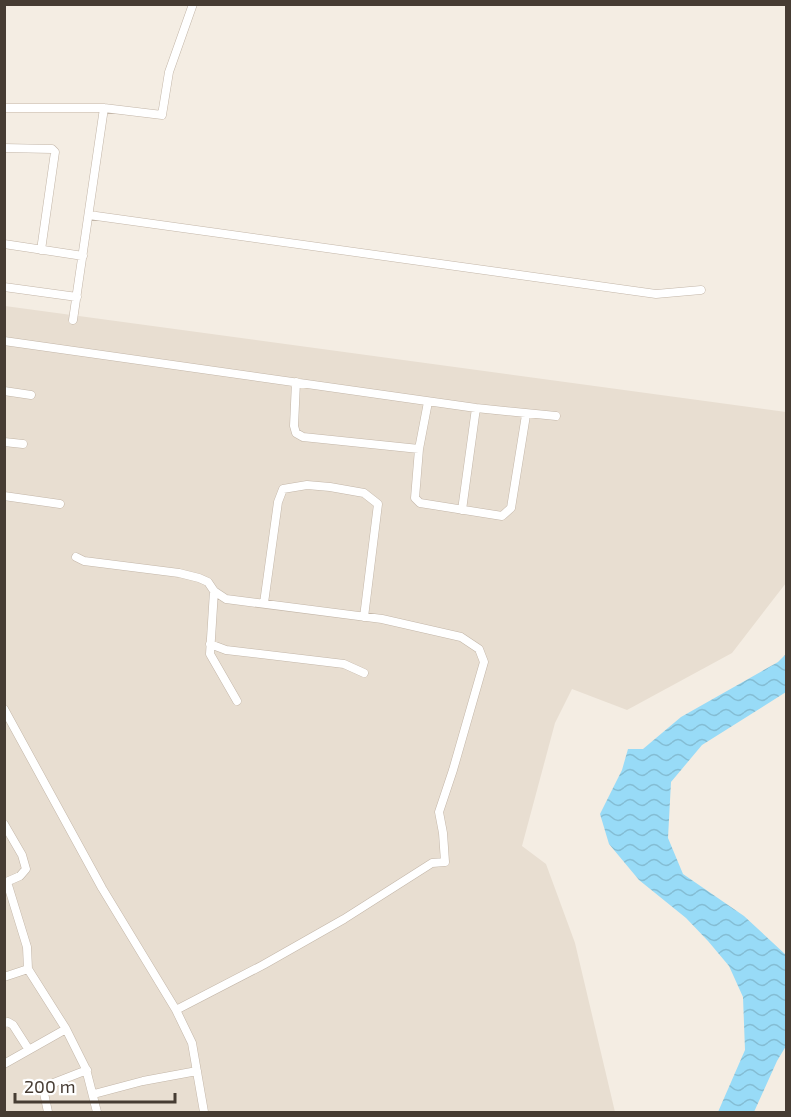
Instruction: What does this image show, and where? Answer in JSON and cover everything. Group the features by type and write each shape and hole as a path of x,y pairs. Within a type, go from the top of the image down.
{"street":[{"path":"4,108 104,108 162,115 169,72 193,4"},
{"path":"73,320 104,108"},
{"path":"4,148 52,149 55,152 41,250"},
{"path":"89,215 656,294 701,290"},
{"path":"4,244 83,256"},
{"path":"4,287 77,297"},
{"path":"4,341 428,402 526,415 556,416"},
{"path":"296,382 294,426 296,433 303,437 419,449"},
{"path":"4,391 31,395"},
{"path":"428,402 419,449 415,498 420,503 502,516 511,508 526,415"},
{"path":"462,510 476,408"},
{"path":"4,442 23,444"},
{"path":"264,603 278,502 283,489 307,485 330,487 364,493 378,504 364,617"},
{"path":"4,496 60,504"},
{"path":"76,557 84,561 199,578 208,582 214,591 226,599 382,619 461,637 479,650 484,662 439,813 445,862 432,862 344,919 177,1010"},
{"path":"214,591 211,658 237,701"},
{"path":"210,644 226,650 344,664 364,673"},
{"path":"4,709 102,888 177,1010 192,1043 204,1113"},
{"path":"5,826 22,855 26,869 20,876 6,882 27,947 28,969 66,1029 87,1070 97,1113"},
{"path":"4,977 28,969"},
{"path":"4,1023 14,1025 29,1050"},
{"path":"4,1064 66,1029"},
{"path":"48,1113 44,1094 51,1084 87,1070"},
{"path":"94,1094 143,1081 197,1071"}],"shaded area":[{"path":"5,306 786,412 786,583 732,653 627,710 572,689 555,723 522,846 546,864 575,943 615,1112 5,1112"}],"water":[{"path":"786,654 786,692 702,745 671,782 668,838 683,874 744,916 786,955 786,1046 754,1112 718,1112 745,1050 743,997 729,966 708,941 686,918 639,880 609,844 600,814 622,770 628,749 643,749 681,717 778,662"}]}
